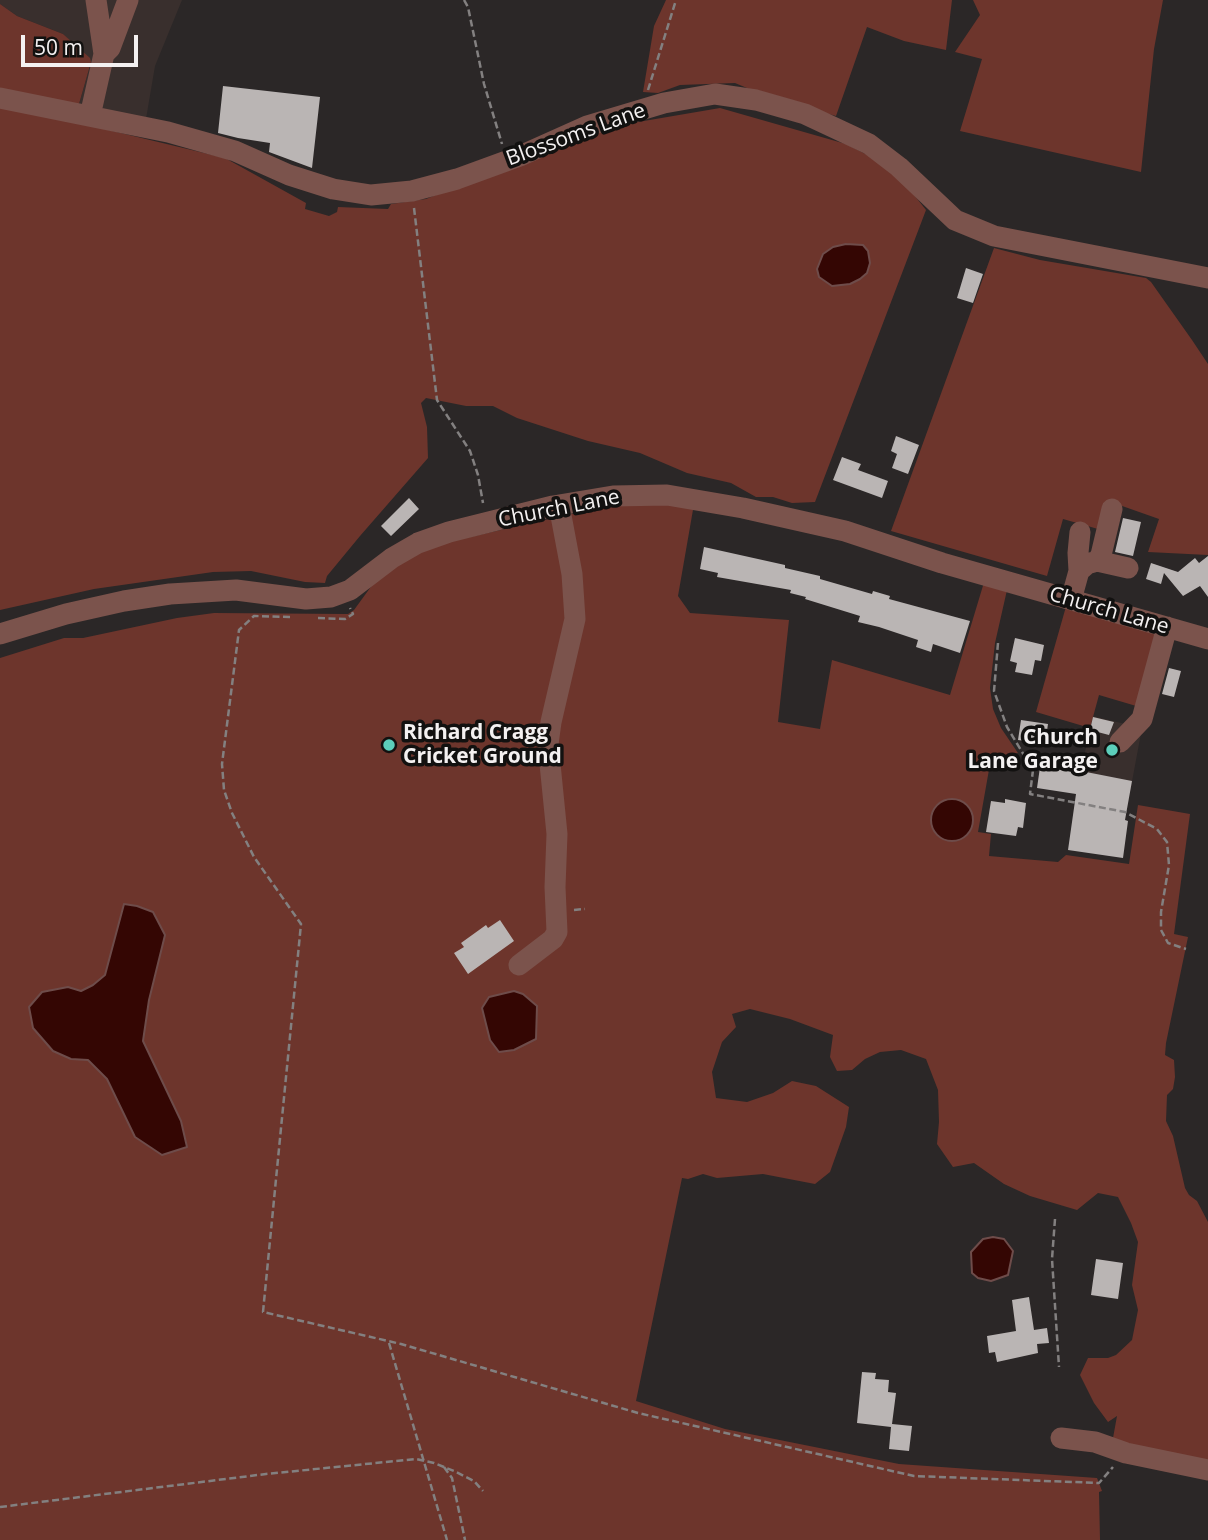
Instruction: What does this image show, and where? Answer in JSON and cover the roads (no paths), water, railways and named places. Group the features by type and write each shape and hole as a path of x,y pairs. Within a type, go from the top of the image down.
{"street":[{"path":"90,116 104,54 96,0"},
{"path":"104,54 110,48 128,0"},
{"name":"Blossoms Lane","path":"0,99 168,132 235,151 289,175 333,189 371,195 412,191 457,179 587,126 664,103 715,94 756,100 793,110 869,144 899,167 955,220 994,236 1208,278"},
{"name":"Church Lane","path":"0,634 66,614 170,594 236,590 306,599 331,597 350,590 392,558 418,543 559,505 613,496 667,495 743,508 845,531 942,563 1208,639"},
{"path":"519,965 553,939 558,922 555,887 557,834 548,744 575,619 572,574 559,505"},
{"path":"1071,600 1088,566 1101,555 1112,509"},
{"path":"1080,532 1077,552 1088,566 1128,568"},
{"path":"1120,742 1142,719 1167,627"},
{"path":"1061,1438 1095,1442 1126,1453 1208,1469"}],"place":[{"name":"Richard Cragg Cricket Ground","path":"389,745"},
{"name":"Church Lane Garage","path":"1112,750"}]}
